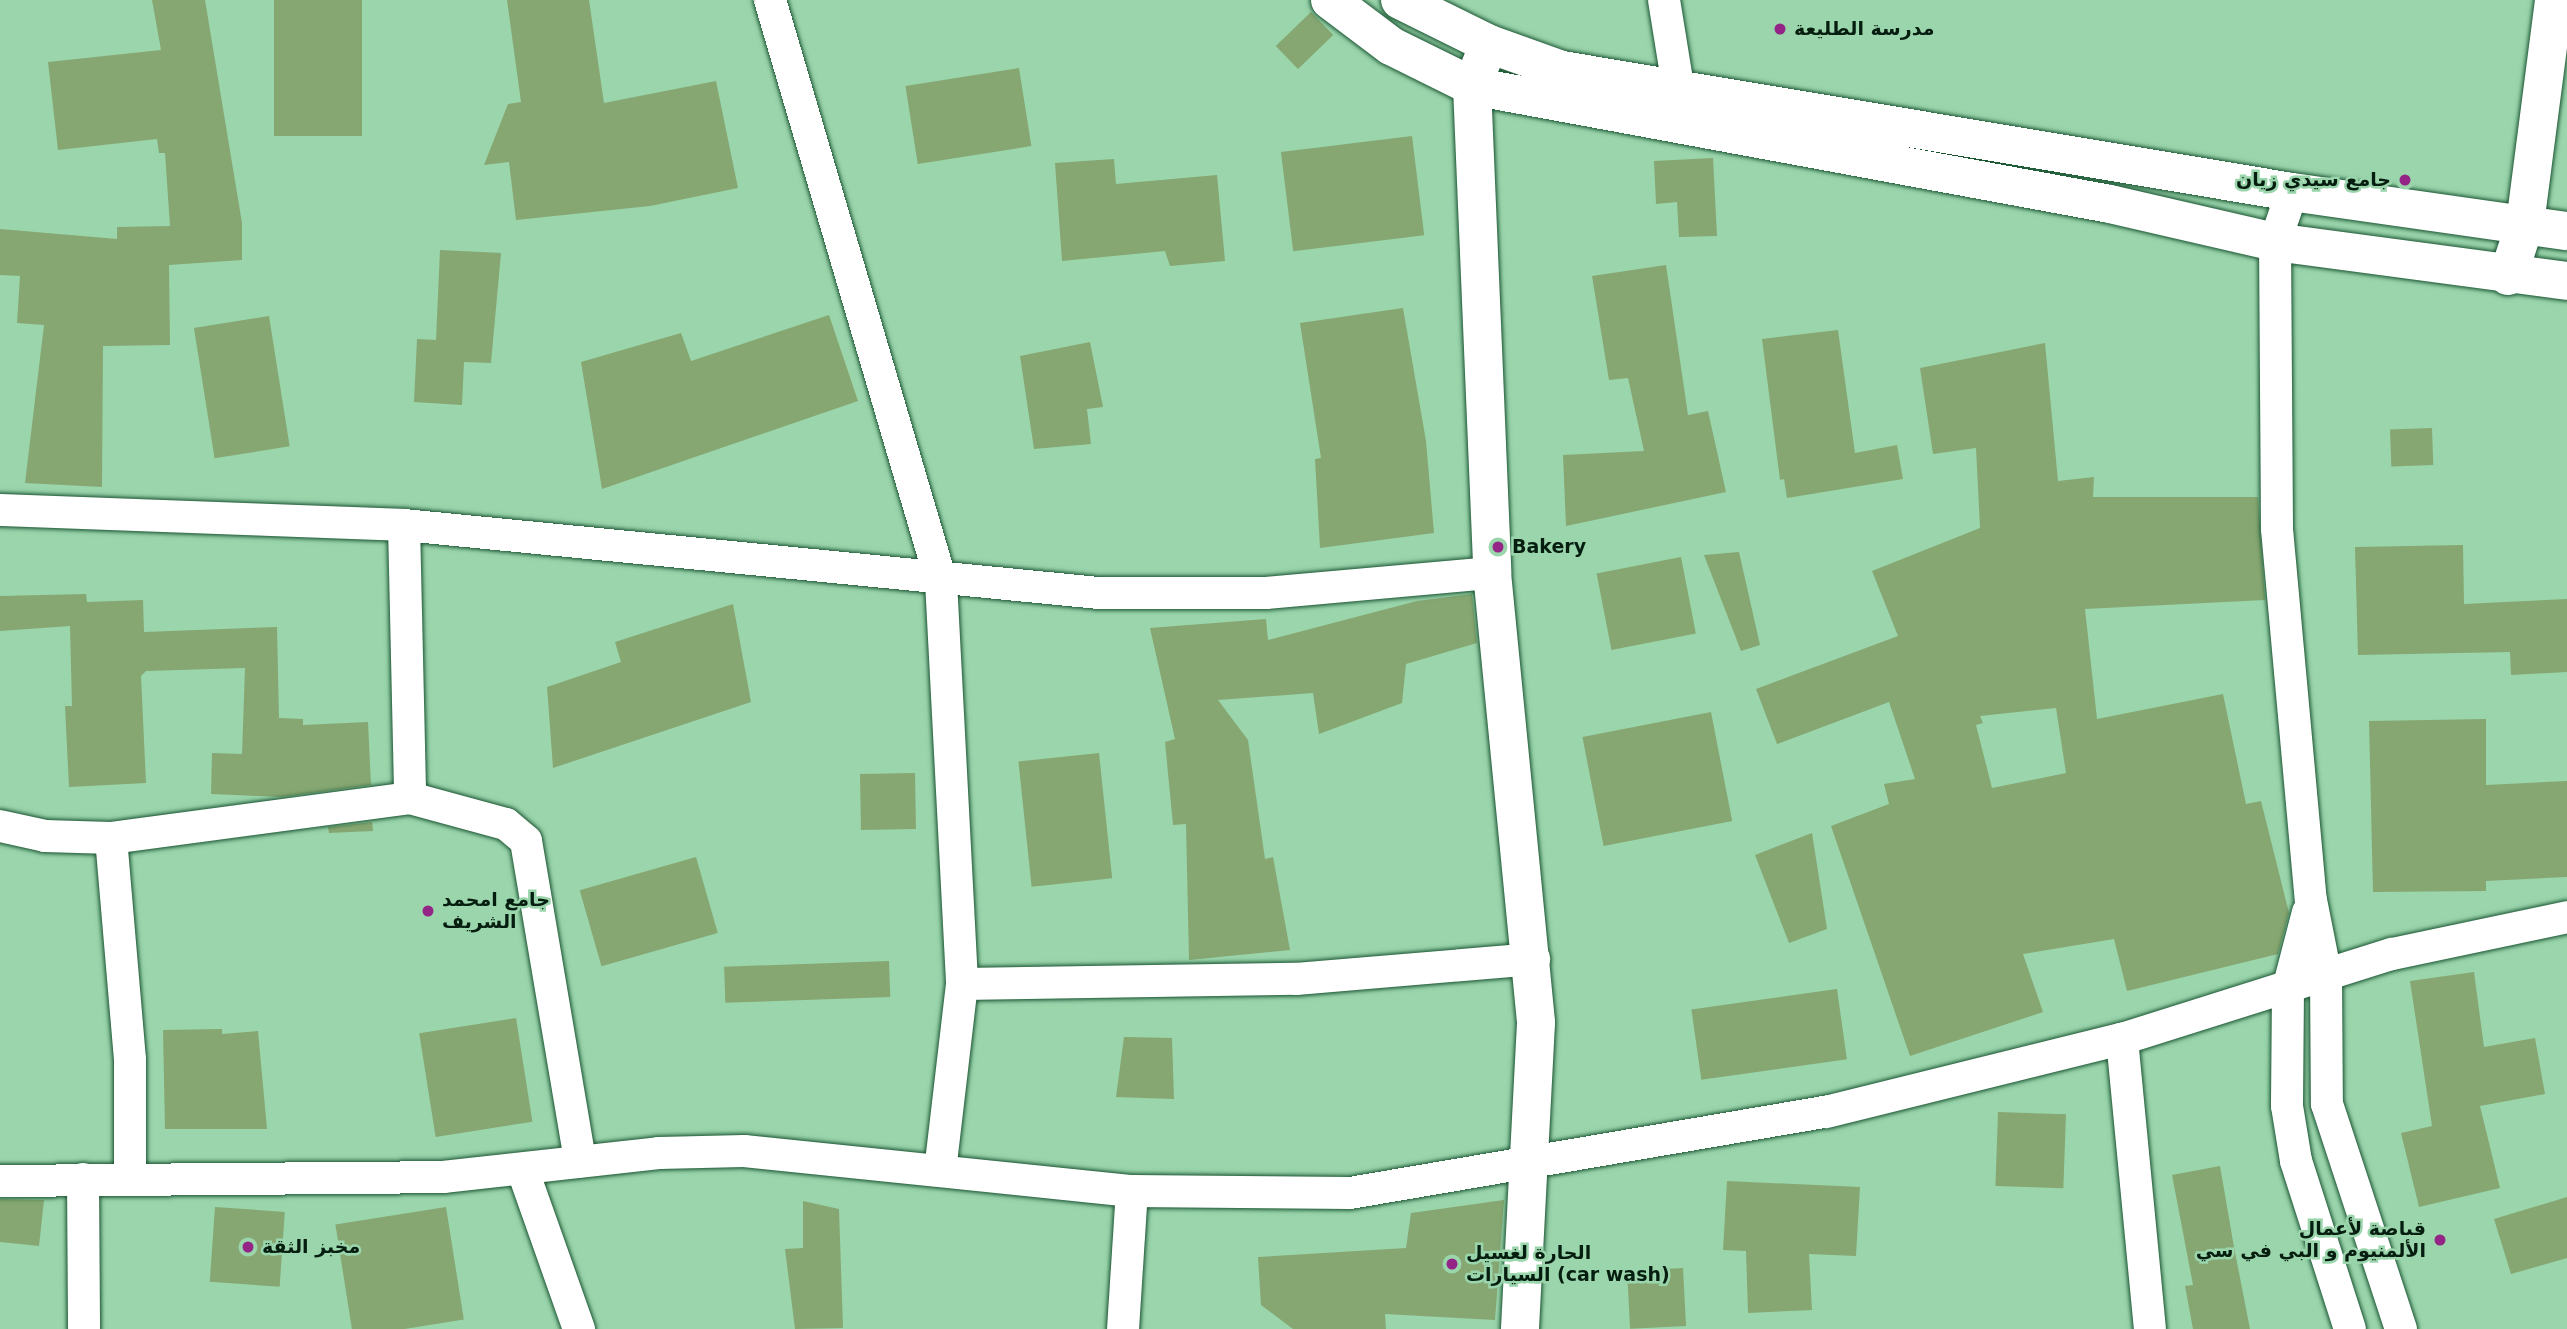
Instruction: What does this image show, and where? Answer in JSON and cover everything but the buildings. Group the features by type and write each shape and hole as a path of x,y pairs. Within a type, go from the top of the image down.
{"main road":[{"path":"1330,0 1391,46 1472,86 2068,195 2275,242 2508,276 2567,281"},
{"path":"1400,0 1489,44 1562,70 1678,86 2292,192 2567,231"},
{"path":"2508,276 2525,224 2554,0"},
{"path":"1489,44 1472,86 1492,573 1534,959 1531,1166 1520,1329"}],"street":[{"path":"770,0 941,581 962,984 940,1170"},
{"path":"1664,0 1678,86"},
{"path":"2292,192 2275,242 2277,529 2311,900 2326,976 2327,1104 2401,1329"},
{"path":"0,510 404,525 941,581 1099,593 1266,593 1492,573"},
{"path":"404,525 410,798"},
{"path":"0,826 45,836 111,838 410,798 506,824 526,841 580,1161"},
{"path":"111,838 130,1059 130,1180"},
{"path":"2311,900 2288,989 2286,1094 2296,1161 2350,1329"},
{"path":"0,1181 523,1171 580,1161 744,1151 1132,1191 1350,1193 1531,1166 1826,1112 2122,1038 2288,989 2392,954 2567,917"},
{"path":"962,984 1296,979 1534,959"},
{"path":"2122,1038 2150,1329"},
{"path":"523,1171 579,1329"},
{"path":"83,1180 84,1329"},
{"path":"1124,1329 1132,1191"}],"place":[{"name":"مدرسة الطليعة","path":"1780,29"},
{"name":"جامع سيدي زيان","path":"2405,180"},
{"name":"Bakery","path":"1498,547"},
{"name":"جامع امحمد الشريف","path":"428,911"},
{"name":"قباصة لأعمال الألمنيوم و البي في سي","path":"2440,1240"},
{"name":"مخبز الثقة","path":"248,1247"},
{"name":"الحارة لغسيل السيارات (car wash)","path":"1452,1264"}]}
